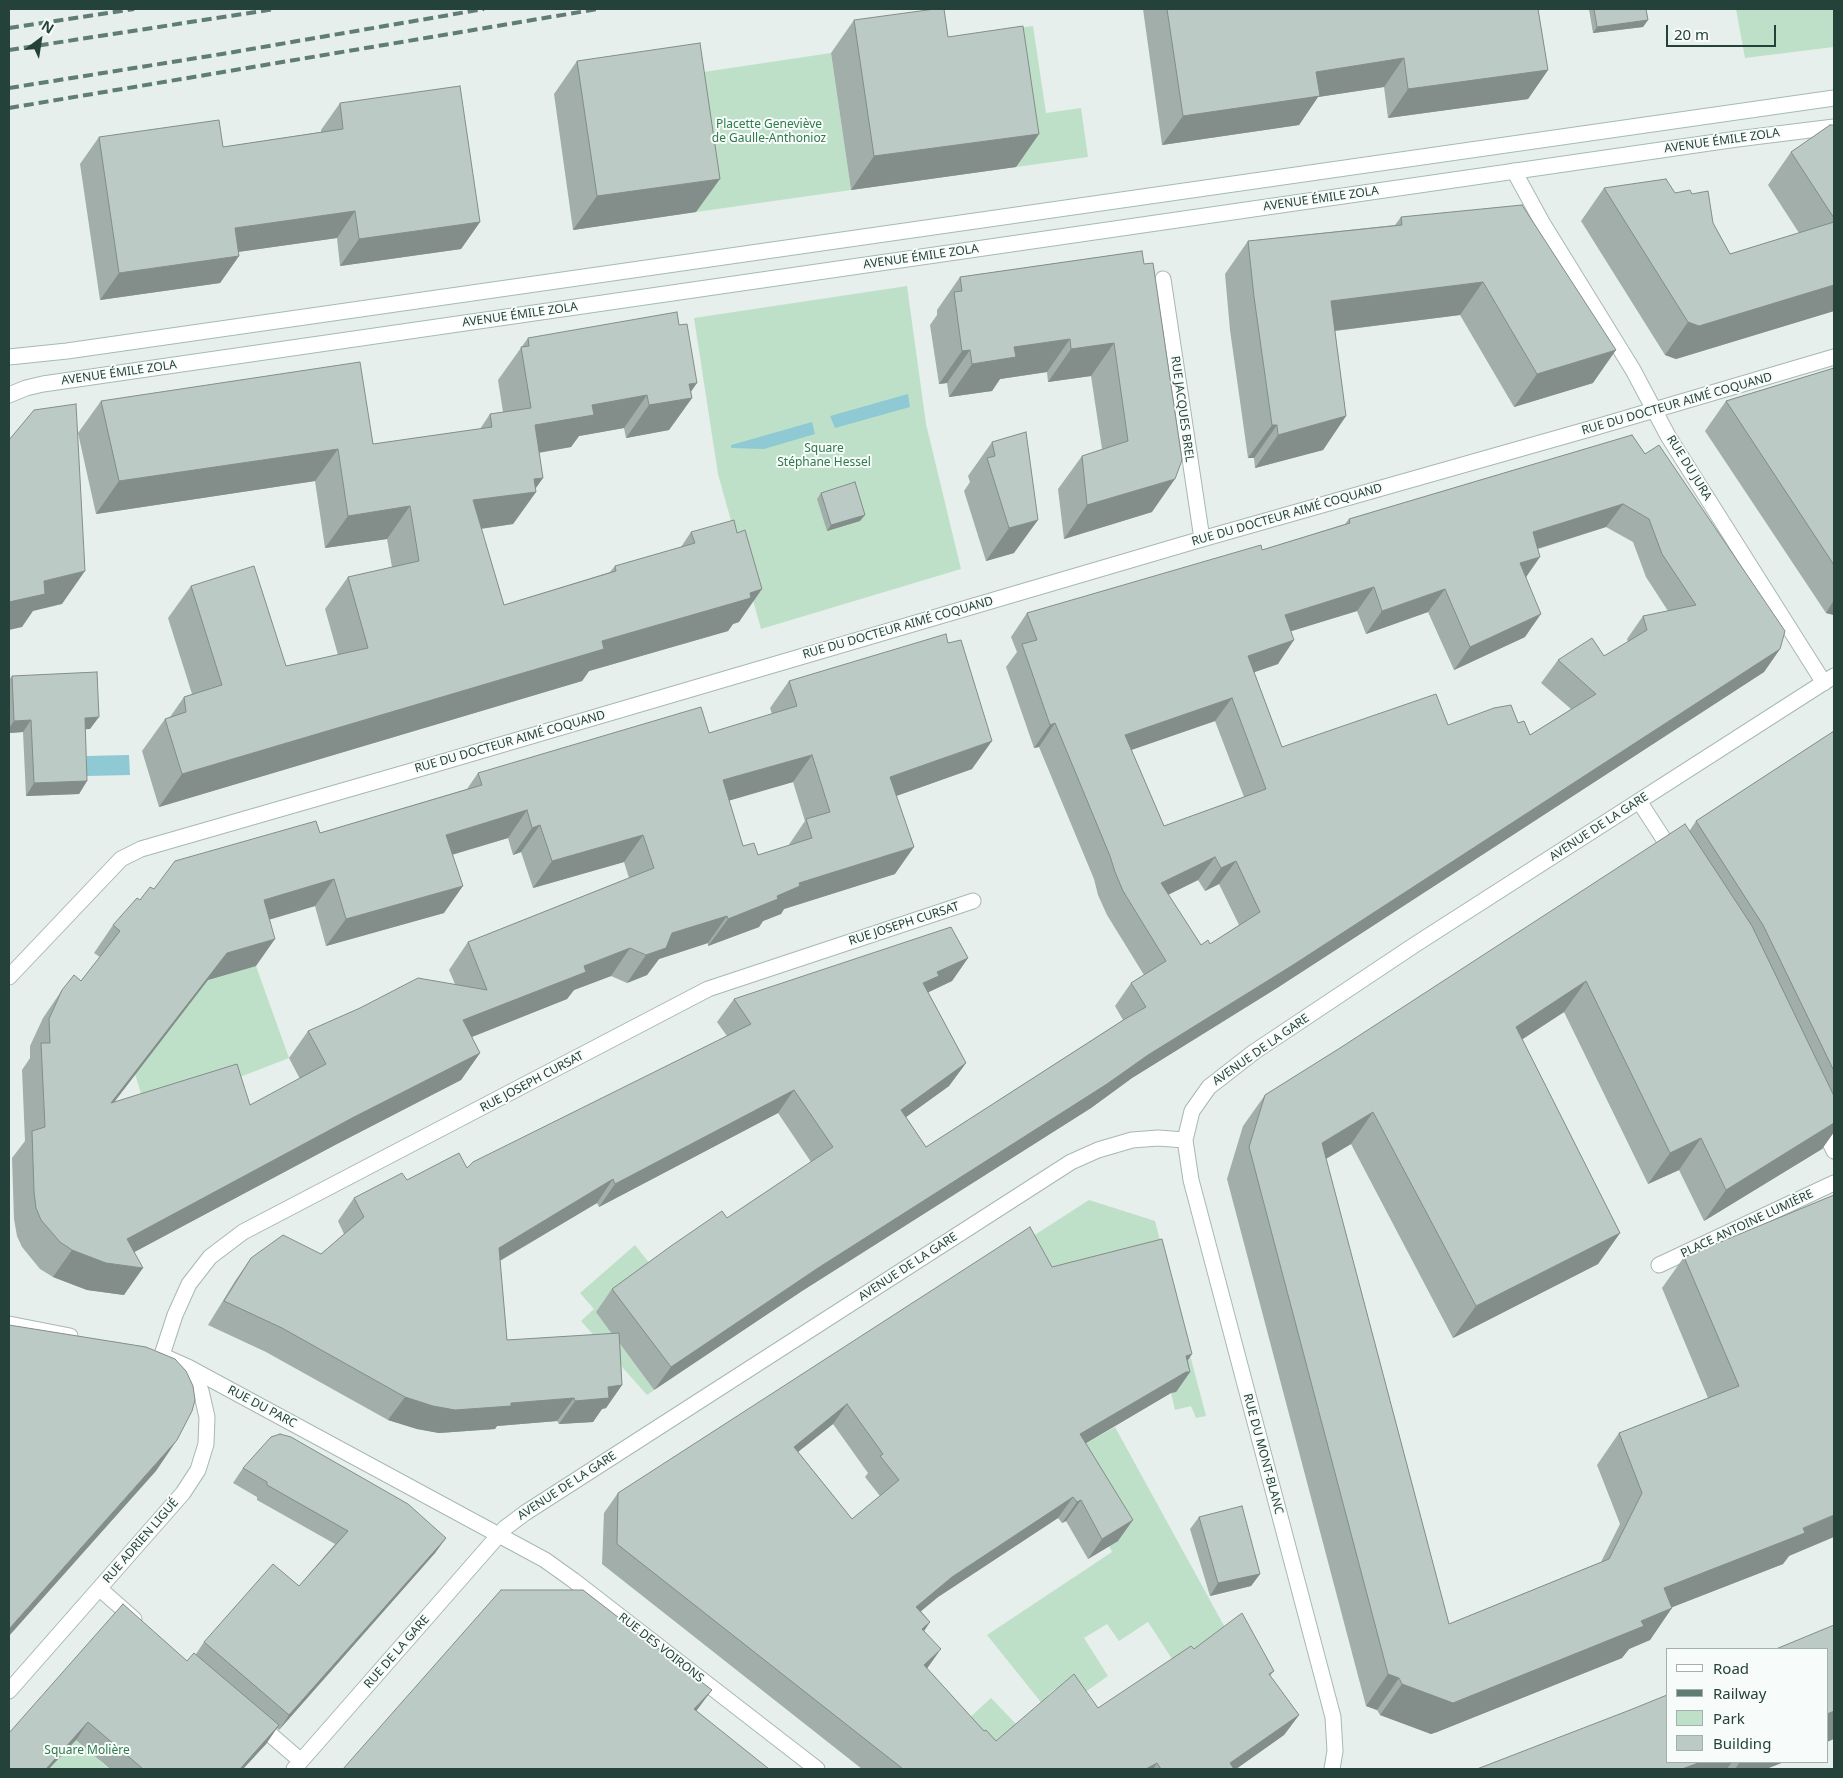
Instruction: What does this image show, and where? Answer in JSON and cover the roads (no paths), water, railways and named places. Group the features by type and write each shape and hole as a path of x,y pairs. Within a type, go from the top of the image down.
{"street":[{"path":"9,357 67,351 1834,98"},
{"name":"AVENUE ÉMILE ZOLA","path":"9,395 43,384 1514,171 1834,127"},
{"path":"1818,128 1834,137"},
{"name":"RUE DU JURA","path":"1514,171 1530,203 1633,370 1668,436 1829,680"},
{"name":"RUE JACQUES BREL","path":"1163,279 1202,538"},
{"name":"RUE DU DOCTEUR AIMÉ COQUAND","path":"9,977 122,859 141,849 438,764 1202,538 1655,410 1834,357"},
{"name":"AVENUE DE LA GARE","path":"499,1535 524,1513 1071,1162 1098,1150 1132,1140 1158,1138 1185,1140 1192,1111 1209,1087 1218,1078 1254,1052 1416,944 1829,680"},
{"path":"1639,802 1682,867"},
{"name":"RUE JOSEPH CURSAT","path":"162,1356 175,1315 189,1284 210,1257 243,1232 708,989 973,901"},
{"path":"1813,1108 1834,1151"},
{"name":"RUE DU MONT-BLANC","path":"1185,1140 1191,1180 1333,1717 1335,1751 1332,1769"},
{"name":"PLACE ANTOINE LUMIÈRE","path":"1660,1265 1834,1183"},
{"path":"9,1324 83,1338"},
{"name":"RUE DU PARC","path":"145,1351 188,1367 499,1535"},
{"name":"RUE ADRIEN LIGUÉ","path":"9,1691 100,1590 183,1493 198,1470 203,1458 208,1431 205,1404 201,1391 188,1367"},
{"name":"RUE DE LA GARE","path":"298,1765 499,1535"},
{"name":"RUE DES VOIRONS","path":"499,1535 529,1550 568,1576 816,1769"},
{"path":"100,1590 148,1631"},
{"path":"243,1712 298,1765"}],"water":[{"path":"908,394 910,407 835,428 830,416"},
{"path":"812,422 815,434 764,449 731,448 731,445"},
{"path":"129,755 130,775 87,776 87,756"}],"railway":[{"path":"9,28 134,9"},
{"path":"9,50 275,9"},
{"path":"9,88 484,9"},
{"path":"9,108 598,9"}],"park label":[{"name":"Placette Geneviève de Gaulle-Anthonioz","path":"769,132"},
{"name":"Square Stéphane Hessel","path":"824,456"},
{"name":"Square Molière","path":"87,1751"}]}
